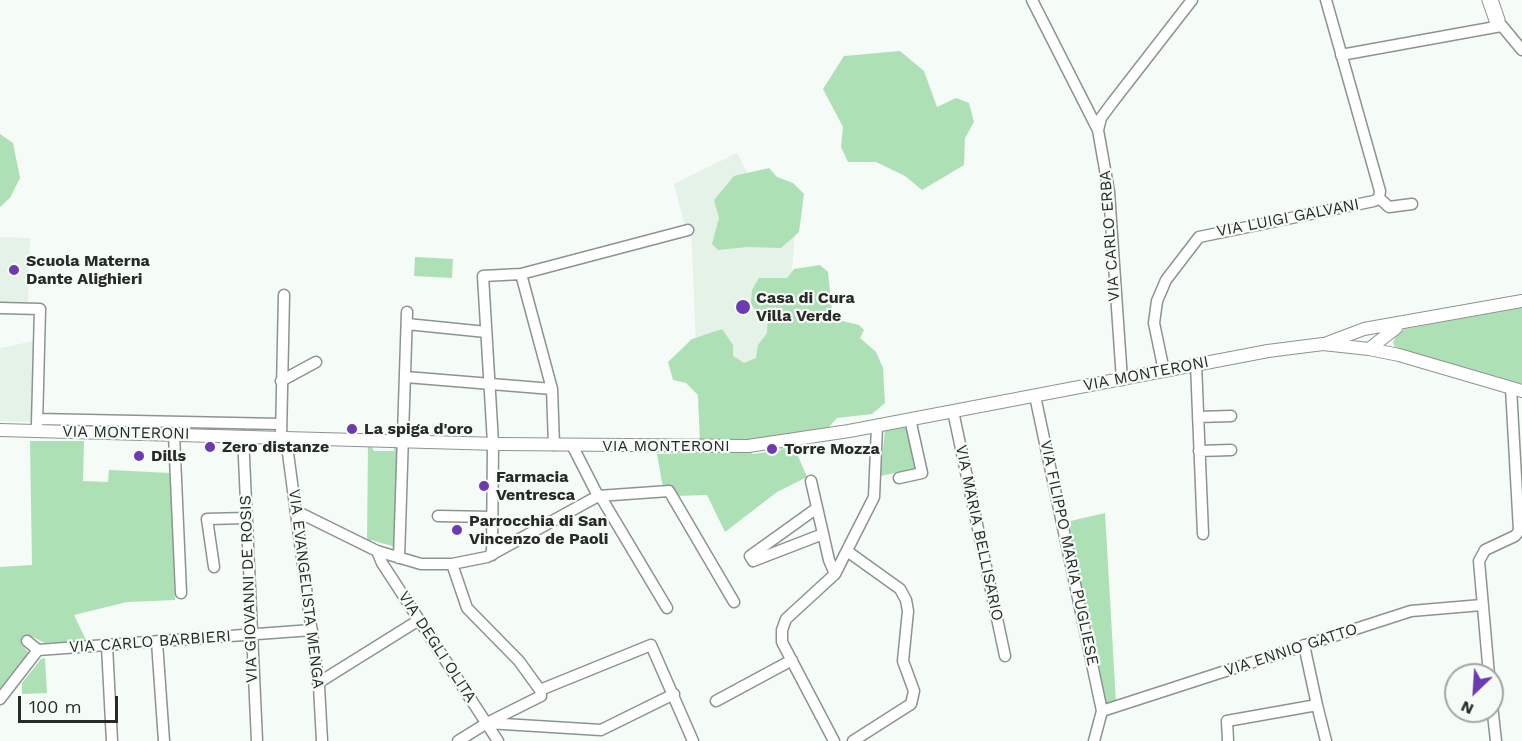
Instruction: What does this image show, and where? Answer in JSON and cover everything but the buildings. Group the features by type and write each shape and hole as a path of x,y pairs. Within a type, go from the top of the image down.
{"highway":[{"path":"1490,0 1499,23"}],"main road":[{"name":"VIA MONTERONI","path":"1323,344 1355,332 1400,326 1522,301"},
{"name":"VIA MONTERONI","path":"1369,349 1400,326"},
{"path":"1399,355 1391,345 1391,339 1400,326"},
{"path":"1369,349 1367,338 1375,328"},
{"name":"VIA MONTERONI","path":"0,430 37,425 174,434 405,441 554,445 748,446 877,426 1196,364 1323,344 1399,355 1517,389"}],"street":[{"name":"VIA CARLO ERBA","path":"1032,0 1098,130 1109,192 1122,380"},
{"path":"1098,130 1101,118 1192,0"},
{"path":"1326,0 1380,191 1379,198"},
{"path":"1484,0 1499,23 1522,50"},
{"path":"1341,55 1499,23"},
{"name":"VIA LUIGI GALVANI","path":"1164,371 1154,323 1157,301 1166,280 1199,237 1374,201 1379,198 1385,207 1412,204"},
{"path":"492,555 494,443 483,276 521,274 688,230"},
{"path":"521,274 552,389 554,445"},
{"name":"VIA EVANGELISTA MENGA","path":"284,295 281,424 296,511 312,630 322,741"},
{"path":"0,308 40,309 37,425"},
{"path":"399,558 405,441 407,312"},
{"path":"407,324 486,332"},
{"path":"281,381 316,362"},
{"path":"1196,364 1203,534"},
{"path":"406,377 552,389"},
{"path":"1488,663 1480,556 1492,546 1515,536 1519,531 1517,389"},
{"name":"VIA FILIPPO MARIA PUGLIESE","path":"1035,396 1102,711"},
{"name":"VIA MARIA BELLISARIO","path":"953,411 1005,656"},
{"path":"1198,417 1231,416"},
{"path":"899,478 922,473 910,419"},
{"name":"VIA MONTERONI","path":"37,425 281,424"},
{"path":"833,741 782,642 782,630 786,620 835,574 874,497 877,426"},
{"path":"174,434 181,593"},
{"name":"VIA GIOVANNI DE ROSIS","path":"243,436 256,741"},
{"path":"572,445 598,496 602,499 667,608"},
{"path":"1199,451 1231,450"},
{"path":"811,481 835,574"},
{"path":"296,511 377,551 421,564 452,564 492,555 598,496 669,491 734,602"},
{"path":"817,508 750,556 753,561 823,534"},
{"path":"438,516 492,517"},
{"path":"214,567 207,519 246,518"},
{"name":"VIA DEGLI OLITA","path":"377,551 498,741"},
{"path":"847,551 900,589 906,600 909,611 903,662 914,691 911,704 853,741"},
{"path":"452,564 467,608 519,661 542,696 487,723 458,741"},
{"name":"VIA ENNIO GATTO","path":"1102,711 1411,611 1482,604"},
{"path":"318,683 419,620"},
{"name":"VIA CARLO BARBIERI","path":"38,650 312,630"},
{"path":"0,699 38,650 27,641"},
{"path":"157,642 164,741"},
{"path":"540,690 651,645 693,741"},
{"path":"1304,645 1326,741"},
{"path":"107,646 112,741"},
{"path":"716,701 792,660"},
{"path":"487,723 602,730 674,694"},
{"path":"1228,741 1227,721 1317,705"},
{"path":"1094,741 1102,711"},
{"path":"1494,723 1496,741"}],"shaded area":[{"name":"Casa di Cura Villa Verde","path":"737,153 762,202 797,214 791,278 795,341 700,442 691,225 685,226 674,184"},
{"name":"Scuola Materna Dante Alighieri","path":"0,237 30,238 28,303 0,302"},
{"path":"34,341 32,422 0,421 0,348"}],"green space":[{"path":"900,51 924,71 937,107 956,98 969,103 974,122 965,138 964,165 922,190 905,176 876,162 848,162 841,147 843,127 823,89 844,56"},
{"path":"0,134 13,143 20,178 10,198 0,207"},
{"path":"769,168 777,177 793,183 804,194 799,232 781,248 747,247 718,250 712,244 719,218 714,200 734,176"},
{"path":"415,257 453,259 452,278 414,276"},
{"path":"820,265 828,272 832,310 842,321 859,325 864,330 860,338 876,352 883,368 885,403 872,414 837,418 827,429 740,442 700,442 698,395 686,383 673,380 668,362 692,339 722,329 733,345 733,356 744,363 756,358 758,345 767,333 768,315 757,312 751,304 752,290 759,278 787,278 794,269"},
{"path":"1522,307 1522,387 1396,349 1393,343 1397,333 1405,329"},
{"path":"907,427 915,469 880,476 885,430"},
{"path":"30,441 84,441 83,481 108,482 109,470 170,473 175,600 127,602 74,615 86,640 45,643 33,637 21,644 29,653 0,691 0,567 32,565"},
{"path":"809,445 806,451 798,456 807,477 777,492 725,532 707,495 676,496 675,488 663,488 657,454 751,451 753,454 781,450 782,447"},
{"path":"368,446 371,446 374,451 394,451 394,447 399,447 395,552 392,546 371,540 372,544 367,542"},
{"path":"1105,513 1116,703 1105,706 1092,642 1093,629 1087,620 1066,522"},
{"path":"45,658 47,693 22,694 22,683 41,659"}],"place":[{"name":"Scuola Materna Dante Alighieri","path":"14,270"},
{"name":"Casa di Cura Villa Verde","path":"743,307"},
{"name":"La spiga d'oro","path":"352,429"},
{"name":"Zero distanze","path":"210,447"},
{"name":"Torre Mozza","path":"772,449"},
{"name":"Dills","path":"139,456"},
{"name":"Farmacia Ventresca","path":"484,486"},
{"name":"Parrocchia di San Vincenzo de Paoli","path":"457,530"}]}
